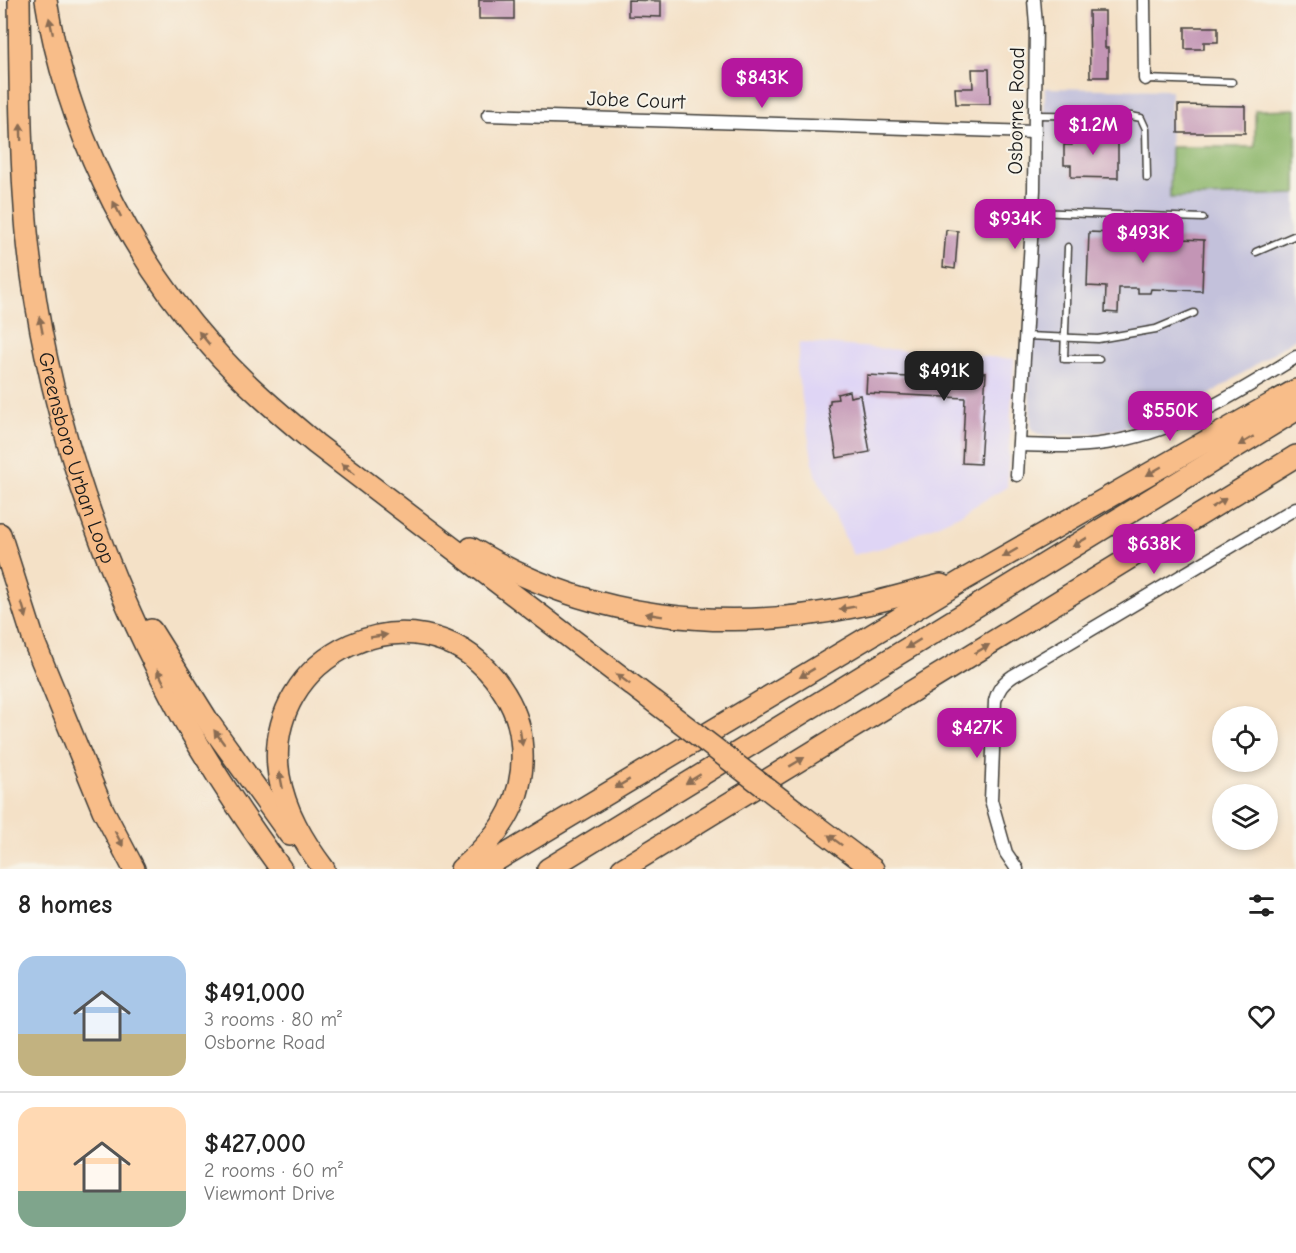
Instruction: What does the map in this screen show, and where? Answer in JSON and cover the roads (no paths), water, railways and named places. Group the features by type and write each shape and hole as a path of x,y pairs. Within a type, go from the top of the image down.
{"highway":[{"name":"Greensboro Urban Loop","path":"19,0 22,163 27,234 37,307 69,444 88,506 110,563 171,697 253,831 281,869"},
{"path":"46,0 59,61 75,114 117,209 146,260 209,345 268,404 394,505 873,869"},
{"path":"482,869 965,579 1296,390"},
{"path":"548,869 1296,410"},
{"path":"622,869 1296,456"},
{"path":"394,505 426,519 493,562 533,580 577,597 614,607 678,619 729,621 788,617 853,607 965,579"},
{"path":"0,534 34,644 103,810 134,869"},
{"path":"110,563 210,724 315,869"},
{"path":"324,869 292,818 283,792 279,776 278,752 283,716 296,690 326,658 358,641 380,635 405,634 433,638 474,658 489,672 508,699 521,734 520,781 509,814 490,843 461,869"}],"street":[{"name":"Osborne Road","path":"1017,475 1033,212 1036,26 1034,0"},
{"path":"1144,0 1145,79"},
{"name":"Jobe Court","path":"488,115 1035,132"},
{"path":"1020,445 1115,442 1150,433 1191,418 1224,401 1296,357"},
{"path":"1017,869 1006,853 991,800 997,691 1013,676 1296,508"}],"lane":[{"path":"1145,79 1232,82"},
{"path":"1035,115 1141,118 1146,129 1147,178"},
{"path":"1033,212 1085,212 1203,218"},
{"path":"1256,252 1296,235"},
{"path":"1068,247 1064,359 1099,359"},
{"path":"1025,336 1098,339 1156,329 1194,313"}]}
